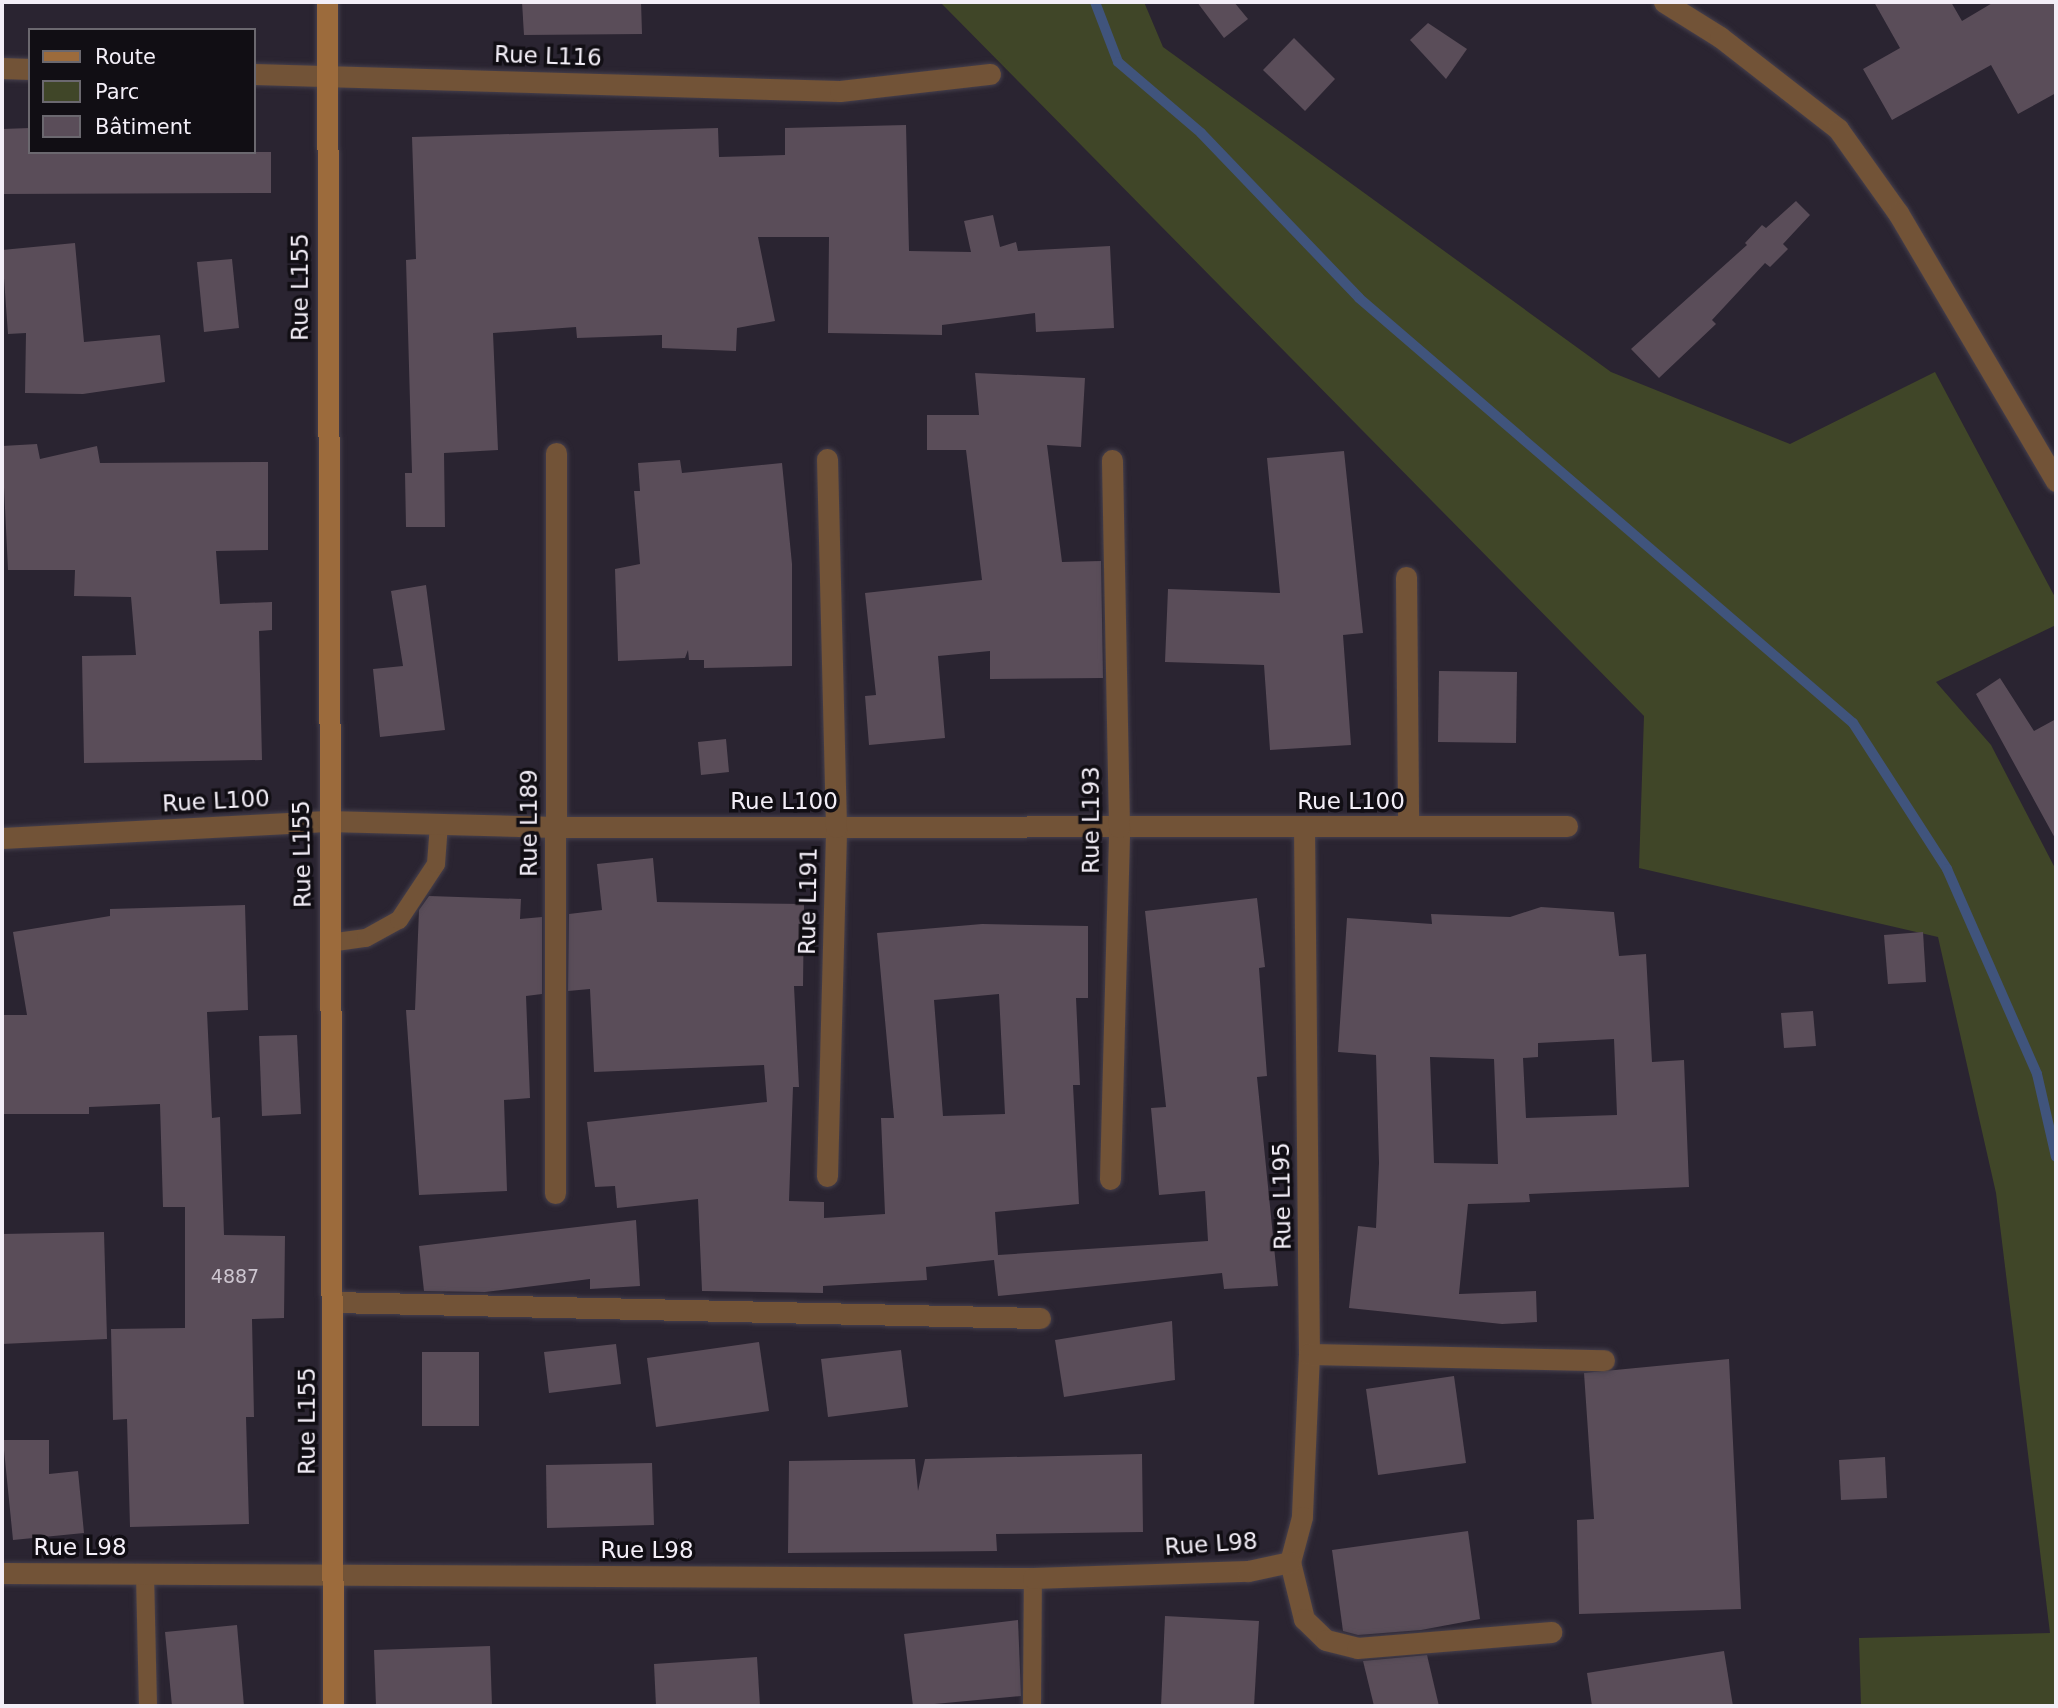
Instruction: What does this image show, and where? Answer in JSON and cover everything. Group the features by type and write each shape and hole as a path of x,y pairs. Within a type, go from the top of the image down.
{"street":[{"name":"Rue L155","path":"327,2 327,821 333,1302 333,1706"},
{"path":"1664,2 1720,37 1838,129 1898,213 2056,481"},
{"path":"2,68 28,69"},
{"name":"Rue L116","path":"256,74 840,91 990,74"},
{"name":"Rue L189","path":"555,1193 556,453"},
{"name":"Rue L191","path":"827,459 836,827 827,1176"},
{"name":"Rue L193","path":"1110,1180 1119,827 1112,460"},
{"path":"1406,577 1408,827"},
{"name":"Rue L100","path":"2,838 327,821 555,827 1567,826"},
{"name":"Rue L195","path":"1290,1562 1302,1517 1309,1354 1304,827"},
{"path":"333,1302 1040,1318"},
{"path":"1309,1354 1604,1360"},
{"path":"1290,1562 1304,1619 1326,1640 1357,1648 1551,1632"},
{"name":"Rue L98","path":"2,1573 1033,1578 1248,1571 1290,1562"}],"lane":[{"path":"329,943 366,938 398,920 436,864 439,824"},
{"path":"145,1574 148,1706"},
{"path":"1032,1706 1033,1578"}],"green space":[{"path":"940,2 1144,2 1163,47 1611,372 1790,444 1935,372 2056,599 2056,625 1936,682 1991,745 2056,870 2056,1706 1861,1706 1859,1638 2050,1633 1996,1193 1938,937 1639,868 1644,716"}],"building":[{"path":"522,2 641,2 642,34 524,35"},
{"path":"1197,2 1234,2 1248,19 1224,38"},
{"path":"1874,2 1951,2 1962,21 1994,2 2056,2 2056,93 2018,114 1991,65 1892,120 1863,69 1900,48"},
{"path":"1428,23 1467,49 1446,79 1410,40"},
{"path":"1294,38 1335,79 1305,111 1263,70"},
{"path":"906,125 909,251 971,252 964,221 993,215 1000,247 1016,242 1018,251 1110,246 1114,328 1036,332 1035,313 942,325 942,335 828,333 829,237 758,237 775,321 737,328 736,351 662,348 662,335 577,338 576,327 493,333 498,450 444,453 445,527 406,527 405,473 412,473 406,260 416,259 412,137 718,128 719,157 785,155 785,128"},
{"path":"28,128 28,154 271,152 271,193 2,194 2,129"},
{"path":"1796,201 1810,215 1783,244 1788,249 1770,267 1765,263 1712,320 1716,324 1659,378 1631,349 1747,245 1745,243 1762,225 1766,228"},
{"path":"75,243 84,342 160,335 165,382 83,394 25,393 26,333 8,334 2,250"},
{"path":"232,259 239,328 204,332 197,262"},
{"path":"975,373 1085,378 1081,447 1047,445 1062,562 1101,561 1103,678 990,679 990,651 938,656 945,738 869,745 865,696 876,695 865,593 982,580 966,450 927,450 927,415 979,415"},
{"path":"37,444 40,459 97,446 100,463 268,462 268,550 216,551 220,604 272,602 272,630 259,631 262,760 84,763 82,656 136,655 131,597 74,596 75,570 8,570 2,446"},
{"path":"1344,451 1363,633 1343,635 1351,745 1270,750 1264,665 1165,662 1168,589 1280,593 1267,458"},
{"path":"680,460 682,473 782,463 792,564 792,666 704,668 704,660 689,660 688,650 685,658 618,661 615,569 640,564 634,491 640,491 638,463"},
{"path":"426,585 445,730 380,737 373,669 403,666 391,591"},
{"path":"1439,671 1517,672 1516,743 1438,742"},
{"path":"2000,678 2034,731 2056,719 2056,840 1976,694"},
{"path":"726,739 729,772 701,775 698,742"},
{"path":"653,858 657,902 804,904 803,986 794,986 799,1087 793,1087 789,1201 824,1202 824,1218 885,1214 881,1118 894,1118 877,933 982,924 1088,926 1088,998 1076,998 1080,1085 1073,1085 1079,1204 995,1212 998,1255 1208,1241 1205,1191 1159,1195 1151,1108 1166,1107 1145,911 1257,898 1265,967 1259,968 1267,1076 1257,1077 1278,1286 1224,1289 1222,1273 998,1296 994,1260 926,1267 927,1280 823,1286 823,1293 702,1291 698,1199 617,1208 615,1186 595,1187 587,1122 767,1102 764,1065 594,1072 590,989 568,991 569,914 602,910 597,864","holes":["999,994 1005,1114 943,1116 934,1000"]},
{"path":"429,896 521,899 520,919 542,917 542,994 526,996 530,1098 504,1100 507,1191 419,1195 406,1010 415,1010 419,910"},
{"path":"245,905 248,1010 207,1012 212,1118 220,1117 224,1235 285,1236 284,1318 252,1319 254,1417 246,1417 249,1524 130,1527 127,1419 113,1420 111,1329 185,1328 185,1207 163,1207 160,1104 89,1107 89,1114 2,1114 2,1015 27,1015 13,932 110,916 110,909"},
{"path":"1541,907 1614,912 1619,956 1646,954 1652,1062 1684,1060 1689,1187 1529,1194 1530,1202 1468,1204 1459,1294 1536,1291 1537,1322 1502,1324 1349,1308 1358,1226 1376,1228 1379,1163 1376,1055 1338,1052 1347,918 1432,924 1431,914 1510,917","holes":["1614,1039 1617,1115 1526,1118 1523,1058 1538,1057 1538,1043","1430,1057 1494,1059 1498,1164 1434,1163"]},
{"path":"1923,932 1926,982 1888,984 1884,935"},
{"path":"1813,1011 1816,1046 1784,1048 1781,1013"},
{"path":"297,1035 301,1114 262,1116 259,1036"},
{"path":"636,1220 640,1286 590,1289 590,1279 485,1292 424,1291 419,1246"},
{"path":"104,1232 107,1339 2,1344 2,1234"},
{"path":"1172,1321 1175,1380 1064,1397 1055,1340"},
{"path":"759,1342 769,1411 656,1427 647,1358"},
{"path":"616,1344 621,1384 549,1393 544,1352"},
{"path":"901,1350 908,1407 828,1417 821,1359"},
{"path":"422,1352 479,1352 479,1426 422,1426"},
{"path":"1729,1359 1741,1609 1579,1614 1577,1520 1594,1519 1584,1373"},
{"path":"1454,1376 1466,1463 1378,1475 1366,1389"},
{"path":"3,1440 49,1440 49,1474 78,1471 84,1533 13,1540"},
{"path":"1142,1454 1143,1532 996,1534 997,1551 788,1553 789,1461 915,1459 918,1491 925,1459"},
{"path":"1885,1457 1887,1498 1841,1500 1839,1460"},
{"path":"652,1463 654,1525 547,1528 546,1465"},
{"path":"1468,1531 1480,1619 1421,1630 1358,1635 1343,1631 1332,1550"},
{"path":"1165,1616 1259,1621 1254,1706 1161,1706"},
{"path":"1018,1620 1021,1696 913,1706 904,1634"},
{"path":"237,1625 244,1706 172,1706 165,1632"},
{"path":"490,1646 492,1706 376,1706 374,1650"},
{"path":"1724,1651 1733,1706 1592,1706 1587,1673"},
{"path":"1427,1655 1439,1706 1374,1706 1363,1661"},
{"path":"757,1657 760,1706 656,1706 654,1664"}],"waterway":[{"path":"1095,2 1118,62 1201,133 1359,298 1853,723 1947,869 2037,1074 2056,1157"}]}
